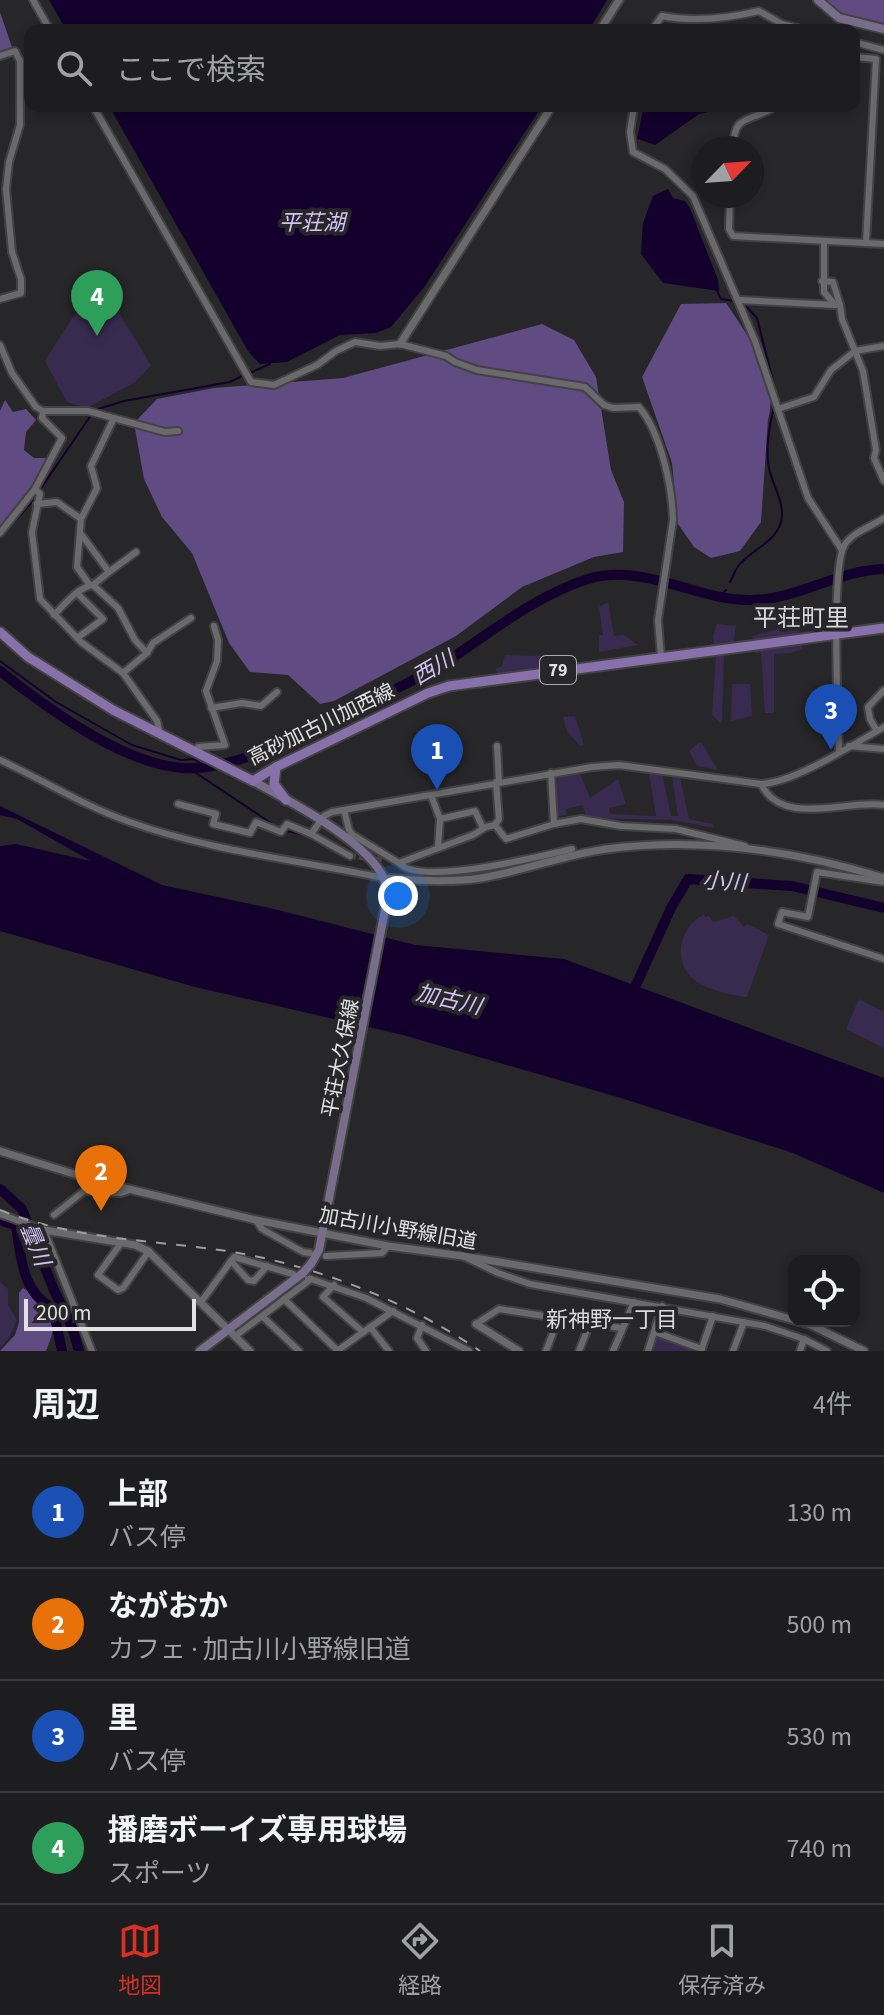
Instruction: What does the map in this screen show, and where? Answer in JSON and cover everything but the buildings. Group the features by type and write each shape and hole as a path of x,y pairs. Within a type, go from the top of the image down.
{"main road":[{"path":"821,4 839,18 884,29"},
{"name":"高砂加古川加西線","path":"0,632 28,657 120,714 253,781 428,693 449,686 884,628"},
{"path":"276,767 274,784 286,800"},
{"path":"253,781 321,820 366,855 384,880"},
{"name":"平荘大久保線","path":"200,1351 232,1332 307,1277 319,1250 385,910 384,880"}],"street":[{"path":"33,0 47,24"},
{"path":"604,24 619,0"},
{"path":"821,4 834,0"},
{"path":"656,24 662,16 683,20 702,16 742,16 759,11 782,24"},
{"path":"860,44 884,50"},
{"path":"0,56 15,51 20,61 20,125 6,181 8,226 21,279 21,293 0,299"},
{"path":"860,58 876,59 866,243"},
{"path":"96,112 251,382 274,385 317,365 355,342 380,346 400,344 434,352 477,370 585,387 604,405 613,408 639,407 649,422 671,491 673,520 658,620 661,657"},
{"path":"400,344 548,112"},
{"path":"633,112 630,132 633,152 665,169 693,196 740,300 808,498 842,550"},
{"path":"734,136 738,123 767,112"},
{"path":"0,163 9,162"},
{"path":"730,208 729,229 733,236 884,244"},
{"path":"824,242 824,292 837,305"},
{"path":"822,281 833,282 837,305 863,371 880,449 874,458 884,481"},
{"path":"740,300 837,305"},
{"path":"0,345 4,365 29,399 43,411 92,412 165,432 178,431"},
{"path":"778,409 814,397 831,370 855,351 884,346"},
{"path":"0,533 35,489 62,438 42,418 43,411"},
{"path":"114,418 91,466 97,488 81,519 77,567 118,608 135,640 147,653"},
{"path":"35,489 40,494 32,532 40,599 77,638 123,673 151,712 160,733"},
{"path":"37,504 57,502 81,519"},
{"path":"839,751 838,595 842,550 855,535 884,518"},
{"path":"81,534 109,572"},
{"path":"54,615 77,593 136,552"},
{"path":"120,565 127,574"},
{"path":"77,593 103,619 77,638"},
{"path":"123,673 147,653 153,643 191,618"},
{"path":"199,752 198,747 225,745 206,691 217,661 218,640 214,626"},
{"path":"877,731 868,707 884,690"},
{"path":"211,708 242,703 260,707 277,692"},
{"path":"311,834 327,814 344,810 551,773 619,765 761,784 779,781 799,774 884,727"},
{"path":"382,859 396,861 495,825 499,819 497,746"},
{"path":"849,746 884,749"},
{"path":"0,760 76,799 130,822 215,846 384,880 474,879 582,853 628,847 683,844 746,847"},
{"path":"551,773 554,824"},
{"path":"761,784 774,799 795,809 866,802 884,805"},
{"path":"431,795 440,819 438,847"},
{"path":"178,804 216,814 213,824 250,833 256,822 281,832 287,824 350,856"},
{"path":"344,810 353,835 406,869 457,871 498,866 572,849"},
{"path":"440,819 475,811 483,828"},
{"path":"495,825 506,839 581,819 621,826 658,826 828,862 884,880"},
{"path":"884,880 817,872 808,917 782,912 778,924 884,959"},
{"name":"加古川小野線旧道","path":"0,1151 256,1220 323,1229 388,1246 720,1299 788,1318"},
{"path":"54,1215 84,1191 121,1193 133,1189"},
{"path":"0,1214 42,1230 135,1245 149,1251 250,1351"},
{"path":"256,1220 262,1229 310,1253"},
{"path":"42,1230 92,1351"},
{"path":"121,1243 98,1275 118,1290 123,1288 149,1251"},
{"path":"326,1256 382,1253 388,1246"},
{"path":"463,1256 530,1284 744,1322 804,1339 827,1351"},
{"path":"201,1302 232,1259"},
{"path":"232,1259 293,1274"},
{"path":"232,1259 248,1280 254,1281 267,1266"},
{"path":"232,1332 262,1316 307,1277 334,1285 393,1311 469,1351"},
{"path":"334,1285 323,1297 363,1332"},
{"path":"284,1299 337,1351 393,1311"},
{"path":"613,1351 634,1302"},
{"path":"648,1351 662,1306"},
{"path":"519,1351 476,1324 499,1309 621,1328"},
{"path":"262,1316 299,1351"},
{"path":"655,1332 701,1350 713,1316"},
{"path":"546,1351 559,1317"},
{"path":"733,1351 744,1322"},
{"path":"579,1351 590,1323"},
{"path":"422,1325 417,1338 426,1351"},
{"path":"370,1327 389,1351"},
{"name":"加古川小野線旧道","path":"815,1327 864,1351"},
{"path":"800,1351 804,1339"}],"shaded area":[{"path":"826,0 884,0 884,24 840,14"},
{"path":"0,12 13,50 0,53"},
{"path":"104,289 151,365 134,383 87,408 67,402 45,361 88,299"},
{"path":"726,303 760,358 770,389 771,404 761,522 740,551 711,558 694,547 678,524 672,463 642,377 681,304"},
{"path":"542,324 574,340 596,377 611,470 624,502 623,552 594,557 522,587 456,636 334,701 320,704 288,675 250,672 229,643 192,553 162,517 144,479 134,423 157,399 214,388 343,378"},
{"path":"5,400 13,412 26,409 36,420 26,432 24,450 34,458 48,458 0,528 0,411"},
{"path":"608,602 614,636 624,635 638,645 599,652 599,635 603,635 599,607"},
{"path":"798,619 799,634 753,641 752,636"},
{"path":"717,624 736,626 733,645 714,647 713,636"},
{"path":"801,643 802,649 774,654 774,713 765,713 761,653 755,653 754,649"},
{"path":"724,654 722,724 712,715 716,655"},
{"path":"505,655 549,656 555,660 555,666 497,675 496,669 502,666"},
{"path":"732,684 750,684 752,716 731,721"},
{"path":"575,716 584,745 580,746 567,731 563,717"},
{"path":"701,742 718,770 697,766 689,751"},
{"path":"579,771 590,798 618,779 626,804 609,808 610,814 656,816 649,773 662,774 671,816 678,816 672,776 680,777 689,819 713,824 714,828 673,820 586,818 583,805 566,809 566,815 556,817 555,789 559,775"},
{"path":"704,914 713,922 734,916 744,927 747,924 769,935 747,997 704,986 686,971 681,953 684,935"},
{"path":"859,999 884,1012 884,1048 846,1029"},
{"path":"0,1282 8,1289 8,1305 17,1320 0,1348"},
{"path":"23,1288 52,1320 53,1330 46,1351 0,1351 15,1335 19,1322 19,1293"},
{"path":"659,1336 698,1350 698,1351 651,1351"}],"water":[{"path":"49,0 607,0 593,24 63,24"},
{"name":"平荘湖","path":"112,112 538,112 425,286 391,327 376,333 340,335 287,362 260,364 248,351"},
{"path":"643,112 709,112 699,114 655,145 637,139"},
{"path":"668,189 673,198 685,201 690,208 718,280 719,291 663,283 641,254 643,223 653,196"},
{"name":"加古川","path":"0,806 162,885 278,910 415,945 564,959 884,1078 884,1193 793,1153 621,1098 403,1035 195,987 0,931 0,846 16,844 91,861 17,819 0,815"}],"waterway":[{"path":"717,291 721,299 735,301"},
{"path":"744,304 757,318 777,397"},
{"path":"250,373 270,364"},
{"path":"95,410 124,401 230,382 244,375"},
{"path":"730,582 744,559 769,541 781,522 782,508 767,453 774,407"},
{"path":"0,537 31,503 91,415"},
{"name":"西川","path":"0,671 67,720 120,750 172,767 197,768 261,752 386,694 447,661 532,605 588,579 628,575 749,600 783,596 850,574 884,569"},
{"name":"西川","path":"720,597 726,590"},
{"path":"0,661 56,702 132,745 181,760 194,759 205,767"},
{"path":"187,767 277,827"},
{"path":"287,831 305,835"},
{"name":"小川","path":"631,996 671,908 688,879 792,886 884,908"},
{"name":"曇川","path":"0,1189 22,1209 72,1327 79,1351"},
{"path":"0,1220 16,1226 29,1284 53,1308 62,1351"}],"tunnel":[{"path":"350,856 382,859"}],"railway":[{"path":"0,1210 27,1220 83,1233 227,1251 293,1266 391,1301 480,1351"}],"place":[{"name":"播磨ボーイズ専用球場","path":"97,336"},
{"name":"里","path":"831,750"},
{"name":"上部","path":"437,790"},
{"name":"ながおか","path":"101,1211"}],"district":[{"name":"平荘町里","path":"801,618"},
{"name":"新神野一丁目","path":"612,1319"}]}
